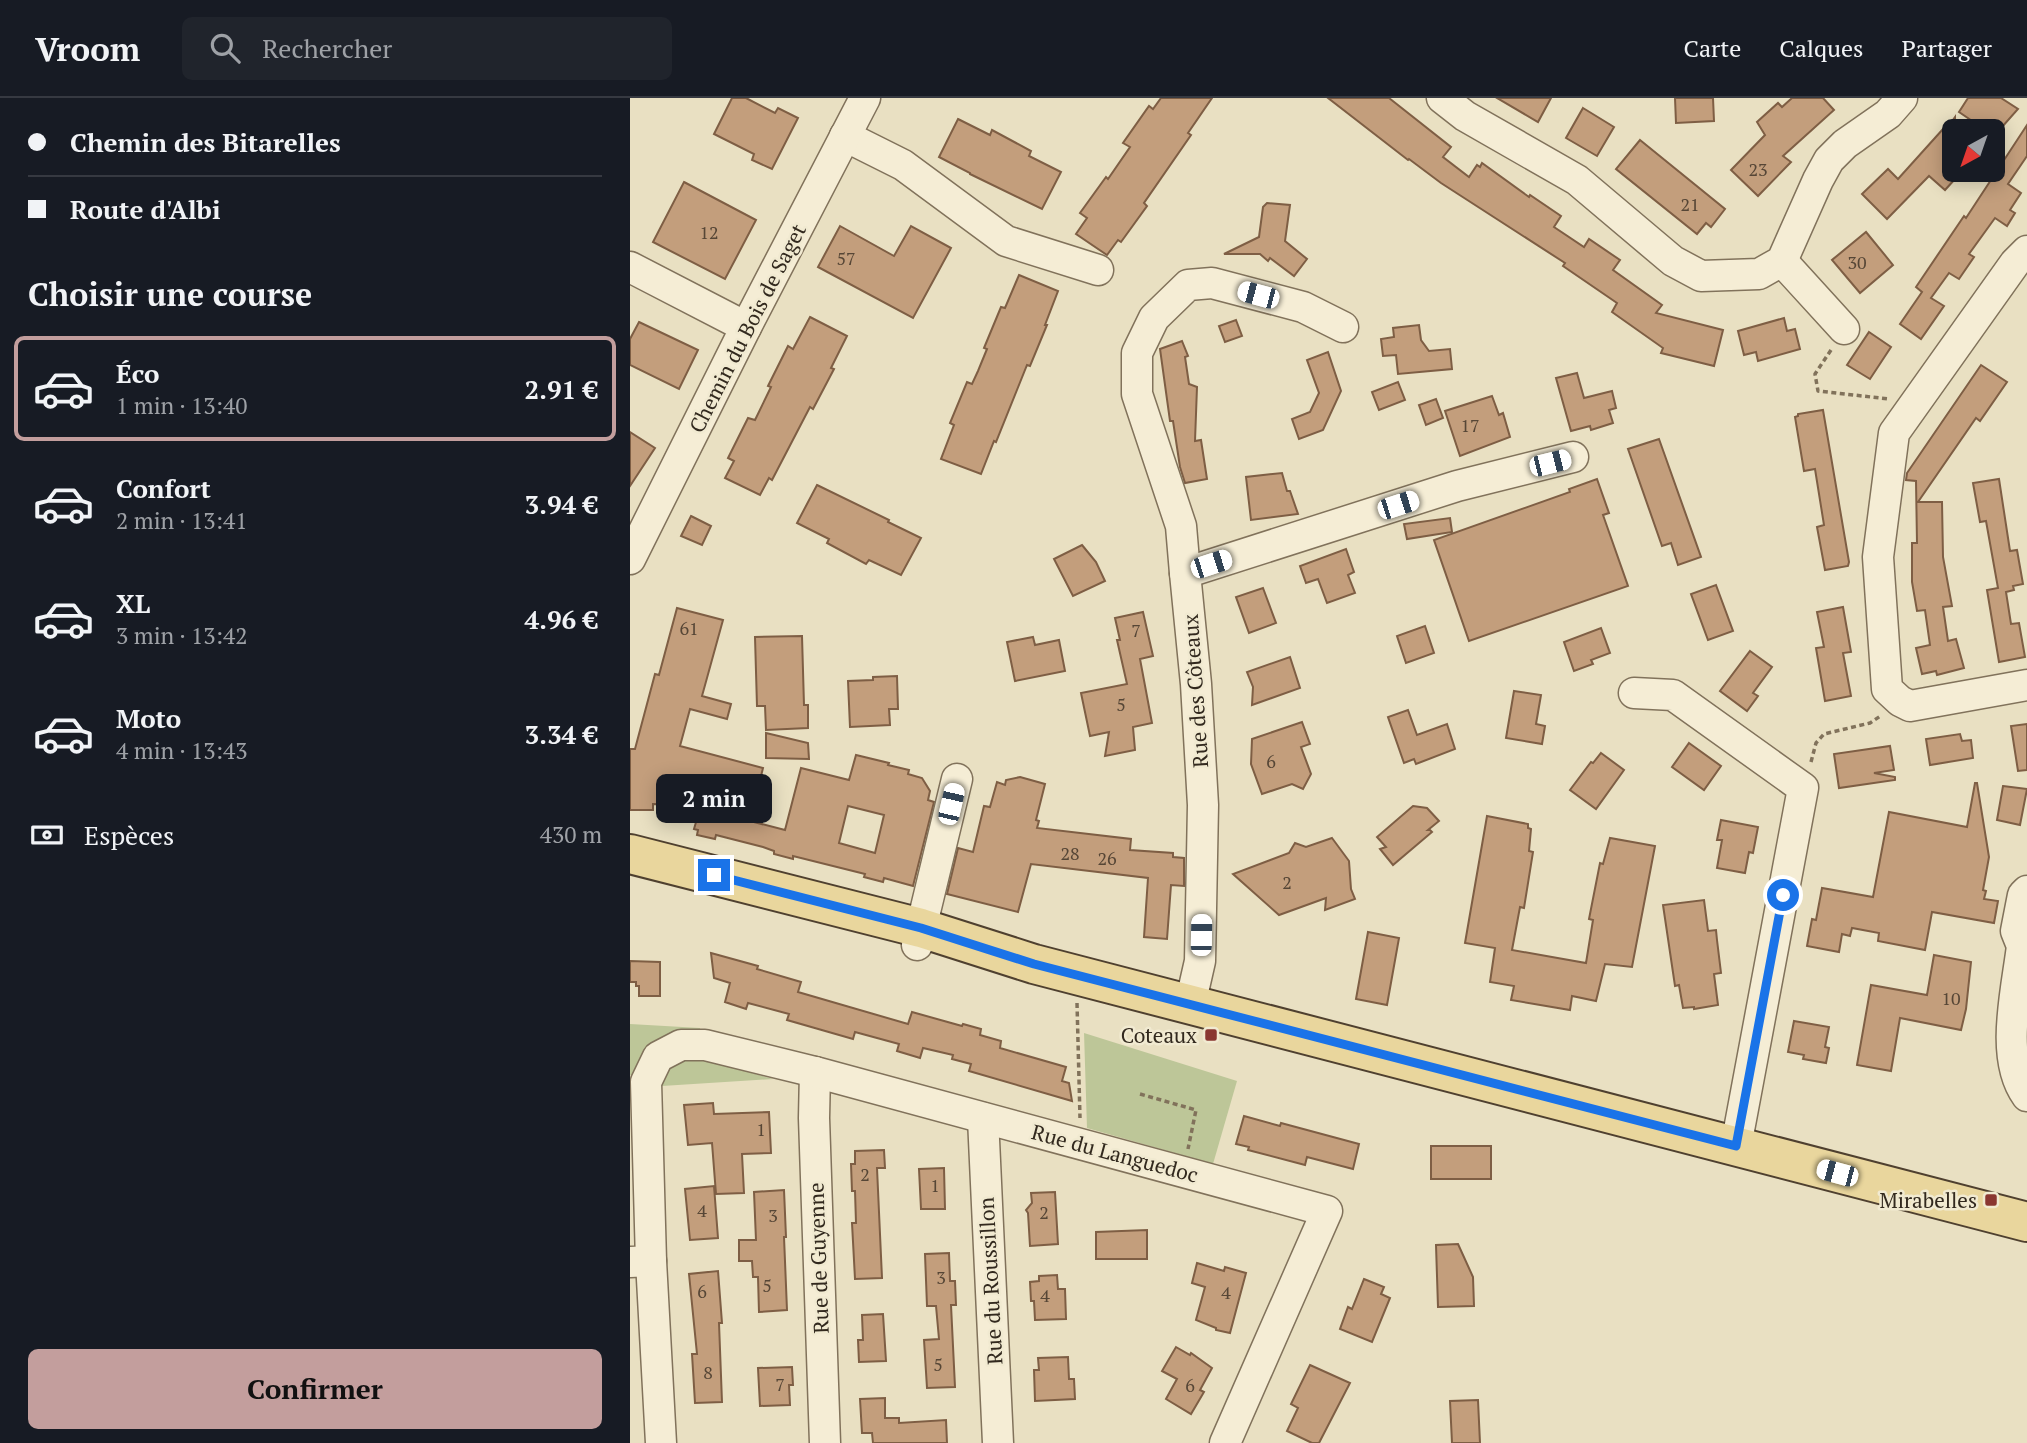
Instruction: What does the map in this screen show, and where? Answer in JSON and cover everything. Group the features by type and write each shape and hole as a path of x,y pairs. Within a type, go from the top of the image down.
{"main road":[{"path":"630,854 919,937 1034,964 2027,1222"},
{"path":"630,877 759,911 919,937"}],"street":[{"name":"Chemin du Bois de Saget","path":"630,559 865,98"},
{"path":"1441,98 1465,116 1577,180 1674,261 1702,276 1759,274 1783,261 1829,160 1846,144 1888,114 1902,98"},
{"path":"845,136 904,165 1006,241 1098,270"},
{"path":"2027,251 2015,263 1894,433 1878,557 1887,689 1900,701 1910,706 2027,685"},
{"path":"1783,261 1844,329"},
{"path":"630,267 746,327"},
{"name":"Rue des Côteaux","path":"1190,1005 1200,961 1203,805 1196,684 1181,526 1137,394 1137,353 1154,318 1188,285 1212,283 1303,307 1343,327"},
{"path":"1185,573 1457,486 1573,457"},
{"path":"1634,693 1673,695 1803,788 1736,1146"},
{"path":"919,937 957,779"},
{"path":"2027,891 2023,895 2017,932 2022,946 2011,1039 2019,1084 2027,1096"},
{"name":"Rue du Languedoc","path":"641,1262 646,1082 658,1057 681,1045 705,1045 815,1072 1327,1211 1224,1443"},
{"name":"Rue de Guyenne","path":"815,1072 814,1118 825,1443"},
{"name":"Rue du Roussillon","path":"983,1118 998,1443"},
{"path":"641,1262 661,1443"}],"path":[{"path":"1844,329 1815,374 1818,391 1916,402"},
{"path":"1803,788 1816,743 1824,734 1870,723 1900,701"},
{"path":"1076,975 1081,1145"},
{"path":"1140,1094 1196,1110 1183,1171"}],"green space":[{"path":"630,1024 700,1028 702,1059 773,1079 662,1086 630,1075"},
{"path":"1084,1033 1237,1081 1213,1164 1087,1128"}],"building":[{"path":"732,98 746,98 775,113 778,108 798,118 772,169 752,160 754,154 714,134"},
{"path":"1161,98 1212,98 1188,133 1191,135 1144,203 1147,206 1121,242 1118,240 1107,255 1076,234 1087,218 1080,213 1130,147 1123,143 1149,106 1153,109"},
{"path":"1328,98 1389,98 1451,147 1443,157 1469,177 1477,165 1480,167 1482,163 1561,216 1554,227 1584,247 1589,239 1620,260 1613,270 1662,305 1656,313 1723,330 1714,366 1661,353 1663,348 1612,312 1617,303 1563,266 1565,263 1441,183"},
{"path":"1497,98 1551,98 1538,122"},
{"path":"1675,98 1713,98 1714,121 1676,123"},
{"path":"1792,98 1823,98 1834,110 1783,156 1791,162 1758,196 1731,170 1765,135 1757,122 1778,103 1782,107"},
{"path":"1968,98 2001,98 2018,109 2006,122 2006,119 1969,119 1959,112"},
{"path":"1583,108 1614,127 1597,156 1566,138"},
{"path":"958,119 990,135 992,130 1031,151 1029,156 1061,172 1042,209 939,157"},
{"path":"2027,125 2027,156 2008,184 2021,193 2010,210 2015,213 2007,226 1995,218 1969,254 1974,257 1959,279 1949,273 1931,298 1944,306 1921,339 1900,324 1922,292 1916,287 1990,182 2006,182 2006,157"},
{"path":"1942,130 1942,182 1952,182 1945,190 1929,176 1887,219 1862,194 1888,169 1898,179"},
{"path":"1640,140 1725,209 1711,227 1706,223 1697,234 1616,169"},
{"path":"684,182 756,220 725,279 653,242"},
{"path":"1267,203 1290,205 1285,241 1307,259 1294,276 1260,254 1224,254 1259,237 1263,207"},
{"path":"840,226 894,256 911,226 951,248 913,318 818,267"},
{"path":"1866,232 1893,265 1860,293 1832,260"},
{"path":"1019,275 1058,291 1030,366 1027,365 981,474 941,459 954,425 950,423 967,382 972,384 1001,307 1005,308"},
{"path":"810,317 847,336 831,368 834,369 813,409 810,407 772,480 769,478 760,495 725,478 734,461 728,458 748,418 755,420 788,346 793,349"},
{"path":"1784,318 1787,331 1795,329 1800,349 1758,361 1756,352 1744,355 1738,331"},
{"path":"1236,320 1242,336 1225,342 1219,326"},
{"path":"639,322 698,350 679,389 630,365 630,339"},
{"path":"1419,325 1421,340 1429,351 1450,349 1452,369 1398,374 1396,355 1383,356 1381,339 1394,337 1393,328"},
{"path":"1869,332 1891,347 1870,379 1847,365"},
{"path":"1182,341 1188,356 1185,357 1189,384 1197,387 1195,441 1201,440 1207,479 1185,483 1173,421 1170,421 1160,349"},
{"path":"1328,352 1341,391 1323,430 1299,439 1292,419 1310,412 1319,393 1307,360"},
{"path":"1981,365 2007,382 1980,421 1976,418 1918,502 1942,502 1943,557 1952,606 1943,607 1948,641 1956,639 1964,668 1937,675 1936,671 1922,674 1916,648 1930,645 1925,610 1917,611 1912,582 1912,543 1917,543 1916,481 1906,480 1907,473"},
{"path":"1577,373 1584,398 1612,391 1616,408 1609,410 1613,423 1591,430 1590,426 1571,431 1556,378"},
{"path":"1398,382 1405,400 1379,410 1372,392"},
{"path":"1492,396 1499,415 1503,413 1510,437 1460,456 1445,411"},
{"path":"1436,399 1443,418 1426,425 1419,405"},
{"path":"1823,410 1849,562 1848,566 1825,570 1817,527 1824,525 1815,469 1804,471 1795,417 1798,414"},
{"path":"630,432 655,448 630,486"},
{"path":"1659,439 1701,557 1678,565 1671,543 1662,546 1628,449"},
{"path":"1282,473 1298,514 1251,520 1246,477"},
{"path":"1597,479 1609,513 1603,515 1628,586 1469,641 1434,540 1570,492 1569,489"},
{"path":"1999,479 2010,551 2017,550 2023,584 2013,586 2014,590 2006,592 2011,624 2019,623 2025,657 1999,662 1987,590 1998,588 1986,521 1980,522 1973,483"},
{"path":"817,485 921,538 901,575 869,560 866,564 827,543 829,539 797,523"},
{"path":"691,516 711,526 702,545 681,536"},
{"path":"1450,518 1452,532 1407,539 1404,524"},
{"path":"1082,545 1096,562 1105,581 1073,596 1054,559"},
{"path":"1346,549 1354,572 1348,575 1355,593 1327,603 1318,579 1306,583 1300,566"},
{"path":"1716,585 1733,631 1708,640 1691,594"},
{"path":"1263,588 1276,623 1249,633 1236,597"},
{"path":"1843,607 1851,652 1843,653 1851,696 1825,701 1816,648 1824,647 1817,612"},
{"path":"677,608 723,620 702,696 731,704 727,719 690,709 680,746 763,768 750,821 785,830 801,768 849,780 856,755 889,763 888,765 909,770 908,774 922,778 930,791 928,800 934,802 913,886 884,878 883,882 864,877 865,874 793,856 793,859 774,854 774,851 763,847 716,835 715,839 697,835 698,830 694,829 701,805 653,804 653,810 630,810 630,749 635,749 655,674 659,675","holes":["848,806 884,815 875,853 839,843"]},
{"path":"1143,612 1153,656 1140,659 1152,723 1133,727 1135,750 1105,756 1109,732 1090,736 1081,693 1127,684 1115,618"},
{"path":"1425,626 1434,653 1406,663 1397,636"},
{"path":"1601,628 1610,653 1591,660 1593,664 1574,671 1564,642"},
{"path":"802,636 804,705 808,705 808,728 766,730 765,706 757,706 755,637"},
{"path":"1033,637 1035,645 1059,640 1065,671 1015,681 1007,642"},
{"path":"1750,651 1772,667 1753,693 1758,696 1747,711 1720,691"},
{"path":"1290,657 1300,688 1252,705 1253,687 1247,672"},
{"path":"897,676 898,709 889,709 890,725 850,727 848,681"},
{"path":"1514,691 1541,695 1536,724 1545,726 1542,744 1506,738"},
{"path":"1408,710 1417,735 1447,724 1455,749 1416,764 1414,759 1404,763 1388,717"},
{"path":"1302,722 1310,744 1301,747 1311,774 1303,789 1292,784 1262,794 1251,764 1252,739"},
{"path":"2027,724 2027,770 2018,771 2011,726"},
{"path":"766,733 808,743 809,759 766,758"},
{"path":"1960,734 1962,741 1971,740 1973,758 1930,765 1926,739"},
{"path":"1689,743 1721,766 1704,790 1672,767"},
{"path":"1890,746 1894,770 1874,773 1895,777 1895,780 1839,788 1834,754"},
{"path":"1601,753 1624,770 1596,809 1570,790"},
{"path":"1020,777 1045,784 1036,820 1039,821 1037,828 1131,839 1130,850 1173,853 1173,857 1184,858 1184,886 1171,885 1167,939 1144,937 1148,878 1031,864 1018,912 947,894 958,848 973,852 984,806 990,807 997,782 1005,785 1006,780"},
{"path":"1975,783 1989,857 1984,899 1998,901 1994,923 1932,912 1925,950 1878,941 1879,933 1852,928 1850,936 1842,934 1839,952 1807,946 1812,919 1816,920 1822,888 1873,897 1889,812 1967,827"},
{"path":"2003,786 2027,789 2020,825 1997,820"},
{"path":"1413,806 1427,808 1439,821 1428,830 1432,832 1393,865 1380,849 1386,847 1377,837"},
{"path":"1487,816 1528,824 1531,829 1529,851 1533,852 1524,908 1520,907 1512,950 1586,963 1593,920 1589,919 1600,863 1603,864 1610,838 1655,846 1632,967 1605,964 1596,1001 1572,996 1570,1010 1511,1000 1514,986 1490,982 1495,948 1465,943"},
{"path":"1721,820 1758,827 1753,853 1749,852 1745,873 1717,868 1722,840 1717,840"},
{"path":"1332,838 1349,861 1351,889 1355,899 1325,910 1326,898 1279,915 1233,874 1289,853 1295,843 1306,847"},
{"path":"1704,900 1708,931 1716,930 1721,973 1714,974 1718,1005 1683,1008 1679,985 1675,986 1663,905"},
{"path":"1368,932 1399,938 1387,1005 1356,999"},
{"path":"711,953 801,982 798,992 908,1024 912,1012 981,1029 980,1035 1001,1041 1000,1048 1066,1067 1062,1081 1069,1083 1072,1101 969,1071 971,1064 952,1059 953,1055 923,1048 920,1058 897,1051 899,1044 855,1032 853,1039 787,1020 789,1014 748,1003 746,1009 725,1002 730,983 714,978"},
{"path":"1934,955 1971,962 1961,1030 1900,1018 1891,1071 1857,1065 1871,985 1927,995"},
{"path":"630,961 660,962 660,996 639,996 639,986 636,986 636,982 630,982"},
{"path":"1794,1021 1829,1027 1825,1047 1829,1048 1826,1063 1803,1059 1804,1055 1788,1052"},
{"path":"713,1103 714,1114 769,1112 771,1153 742,1154 744,1193 716,1194 712,1143 688,1145 684,1105"},
{"path":"1244,1116 1359,1144 1353,1169 1307,1157 1305,1165 1248,1150 1249,1147 1236,1144"},
{"path":"1431,1146 1491,1146 1491,1179 1431,1179"},
{"path":"884,1150 885,1168 877,1168 882,1278 855,1279 852,1223 856,1223 855,1191 852,1191 851,1164 855,1164 855,1151"},
{"path":"944,1168 945,1209 921,1209 919,1169"},
{"path":"714,1186 718,1238 690,1240 685,1189"},
{"path":"784,1190 787,1310 759,1312 758,1277 753,1277 752,1261 739,1261 739,1240 756,1240 754,1192"},
{"path":"1055,1192 1058,1244 1030,1246 1026,1210 1032,1203 1031,1193"},
{"path":"1147,1230 1147,1259 1096,1259 1096,1232"},
{"path":"1458,1244 1473,1277 1474,1306 1438,1307 1436,1245"},
{"path":"949,1253 950,1281 955,1281 956,1305 951,1305 955,1387 927,1388 924,1340 939,1339 936,1306 927,1306 925,1254"},
{"path":"1197,1263 1224,1271 1225,1267 1246,1273 1230,1333 1216,1330 1196,1320 1205,1287 1192,1283"},
{"path":"718,1271 722,1323 719,1323 722,1402 695,1403 692,1354 697,1354 689,1274"},
{"path":"1057,1275 1058,1289 1065,1289 1066,1319 1035,1320 1030,1282 1039,1281 1039,1276"},
{"path":"1364,1279 1384,1287 1381,1294 1390,1298 1372,1342 1340,1329 1348,1307 1352,1309"},
{"path":"883,1314 886,1361 859,1362 858,1340 863,1340 862,1315"},
{"path":"1176,1347 1190,1355 1191,1353 1212,1368 1200,1390 1204,1392 1191,1414 1166,1399 1177,1379 1162,1371"},
{"path":"1068,1357 1069,1379 1074,1379 1075,1399 1035,1401 1034,1370 1039,1370 1038,1358"},
{"path":"1310,1365 1350,1383 1319,1443 1312,1443 1287,1431 1298,1408 1291,1404"},
{"path":"792,1367 790,1405 760,1406 758,1368"},
{"path":"885,1398 885,1418 899,1418 899,1423 946,1420 947,1443 873,1443 872,1433 862,1433 860,1399"},
{"path":"1478,1400 1480,1443 1452,1443 1450,1401"}],"place":[{"name":"Coteaux","path":"1211,1035"},
{"name":"Mirabelles","path":"1991,1200"}],"route":[{"path":"714,875 921,928 1034,964 1736,1146 1783,895"}]}
